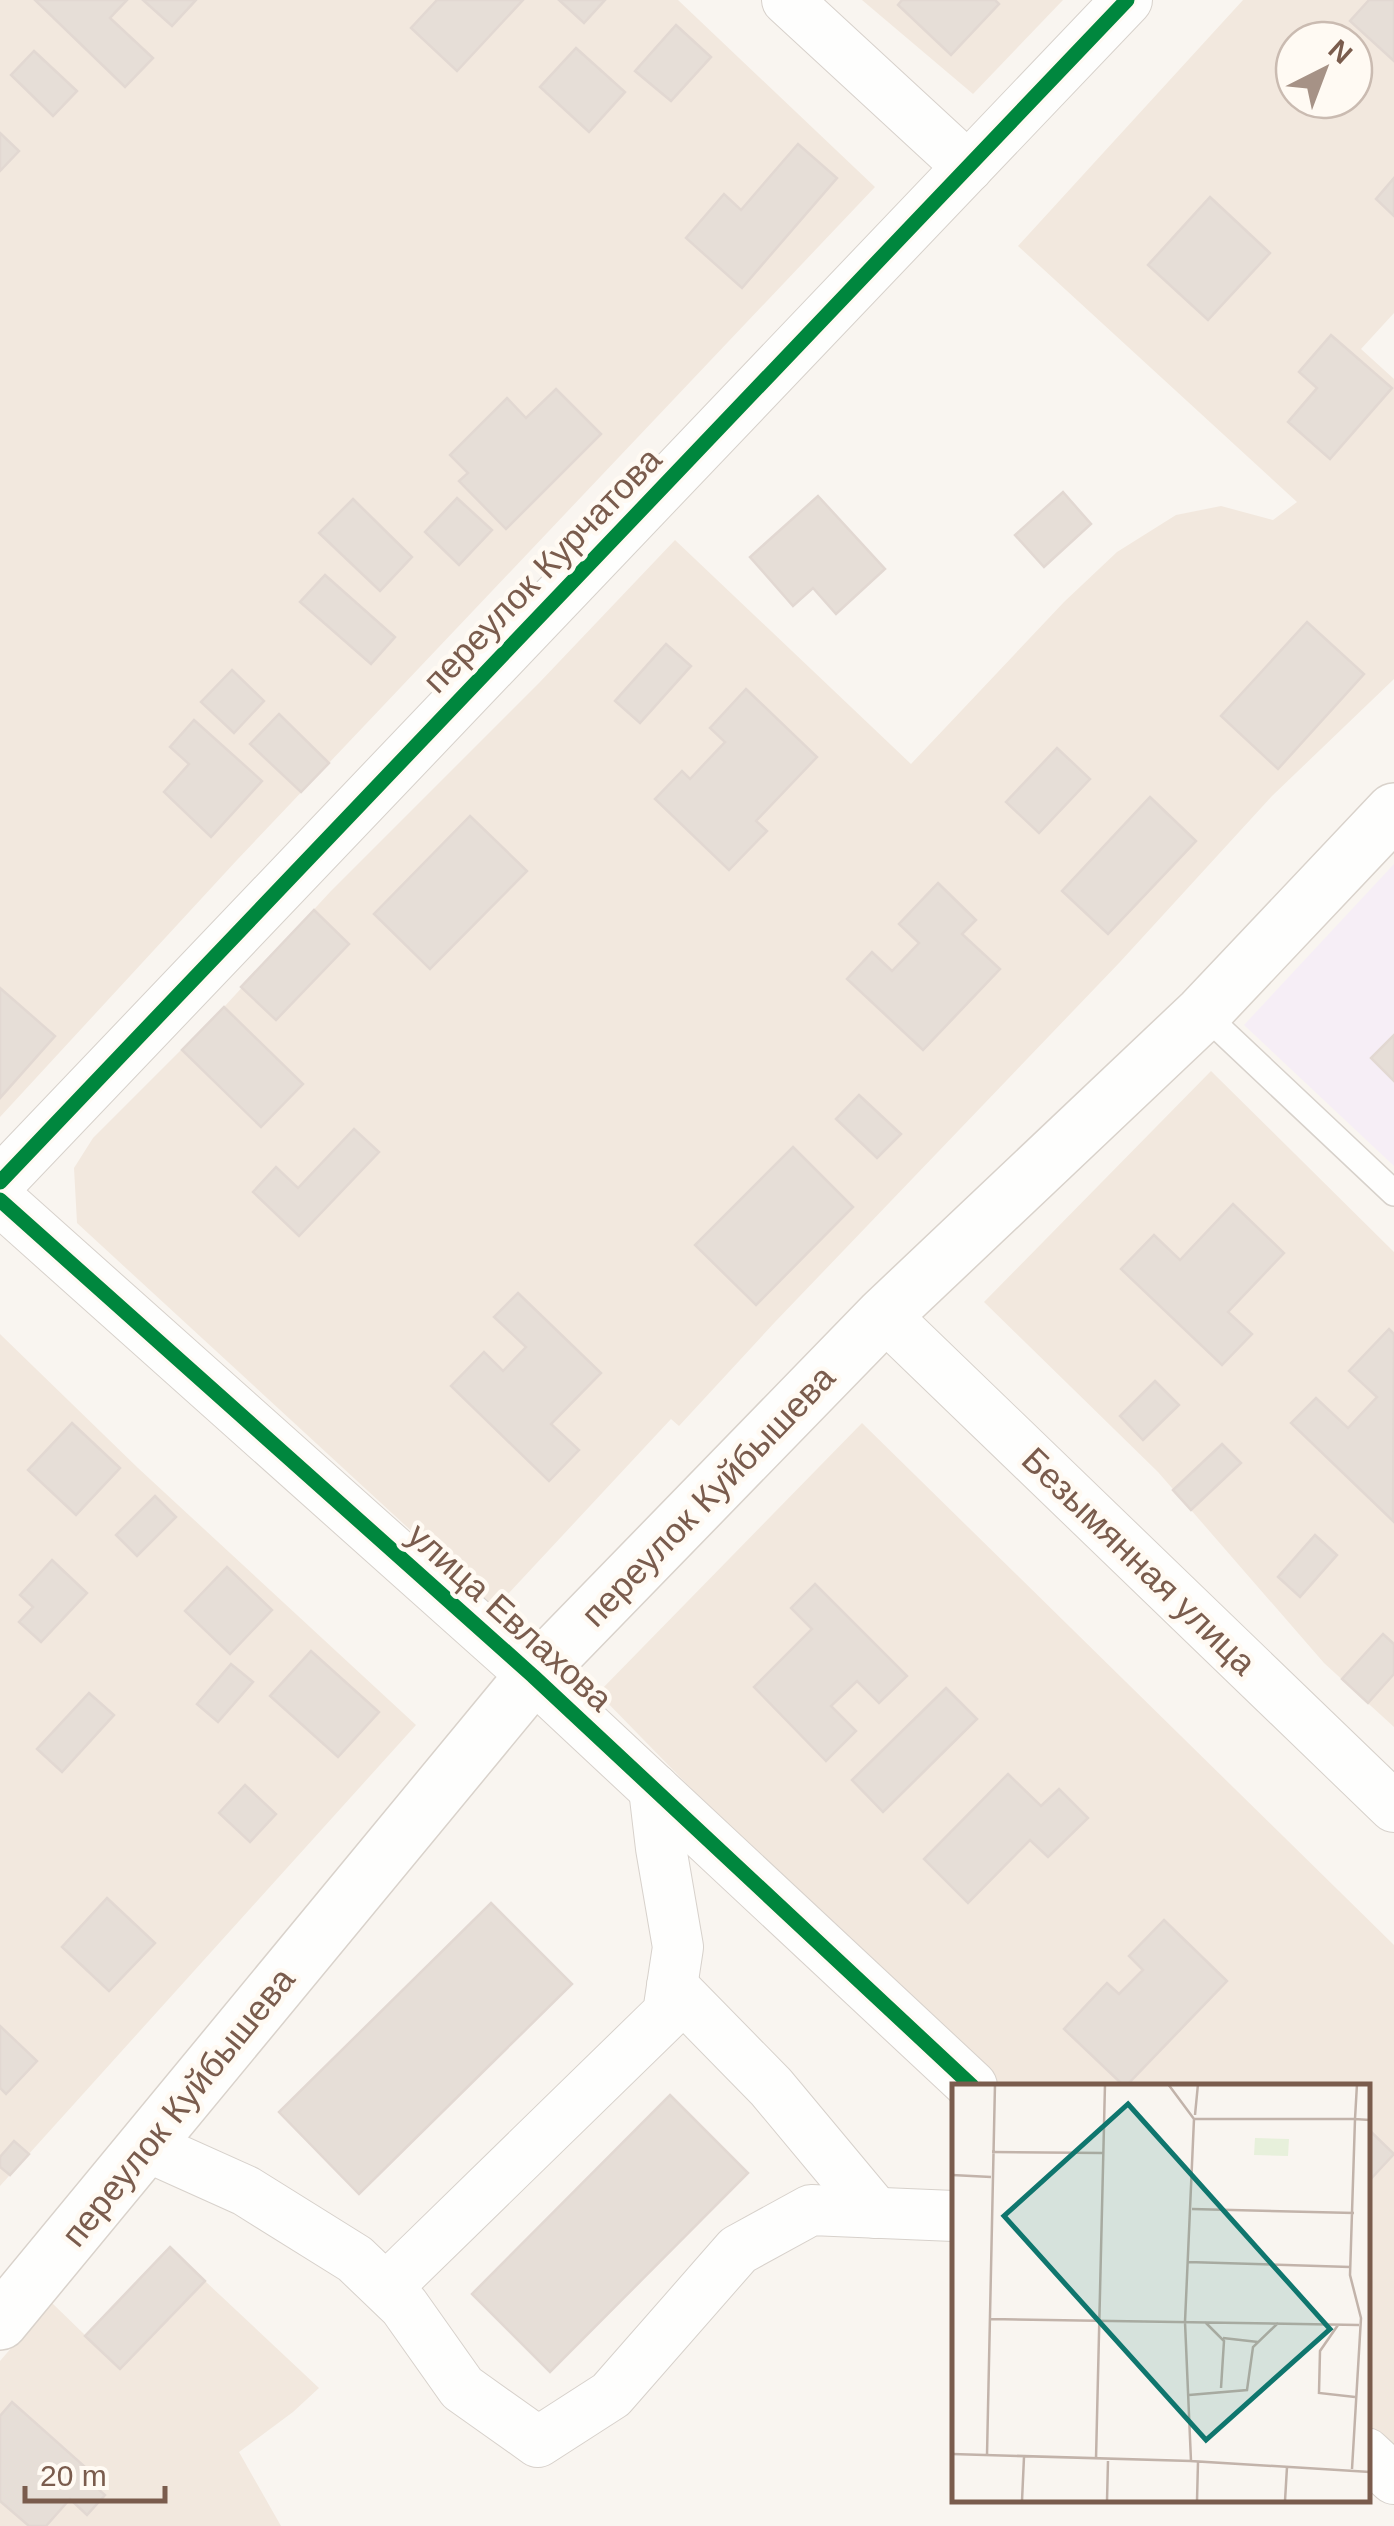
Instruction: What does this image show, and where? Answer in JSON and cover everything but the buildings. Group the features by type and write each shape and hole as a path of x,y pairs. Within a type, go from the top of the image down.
{"main road":[{"name":"переулок Куйбышева","path":"0,2322 532,1676 884,1315 1202,1012 1394,811"}],"street":[{"path":"786,0 968,166"},
{"name":"переулок Курчатова","path":"0,1182 1127,0"},
{"name":"улица Евлахова","path":"0,1200 532,1676 970,2084"},
{"name":"Безымянная улица","path":"884,1315 1394,1807"},
{"path":"386,2288 668,2013 678,1947 654,1790"},
{"path":"672,1986 771,2087 876,2214"},
{"path":"146,2146 246,2191 356,2259 404,2306 462,2388 538,2442 611,2395 738,2250 811,2210 952,2216"},
{"path":"1369,2456 1394,2479"}],"lane":[{"path":"1202,1012 1394,1194"}],"shaded area":[{"path":"0,0 678,0 875,187 237,860 0,1117"},
{"path":"862,0 1063,0 973,94"},
{"path":"1243,0 1394,0 1394,313 1361,349 1394,379 1394,679 1272,796 1120,962 679,1426 671,1419 495,1608 77,1223 74,1168 93,1138 675,540 911,764 1064,602 1117,552 1176,515 1221,506 1273,520 1297,502 1018,246"},
{"path":"1394,864 1394,1166 1244,1025"},
{"path":"1211,1071 1394,1252 1394,1727 1324,1663 1158,1472 984,1302"},
{"path":"0,1334 138,1468 416,1725 0,2186"},
{"path":"862,1423 1394,1945 1394,2459 1369,2435 1369,2084 996,2084 758,1857 598,1693"},
{"path":"205,2281 319,2388 239,2452 281,2526 0,2526 0,2361 51,2302 120,2369"}],"cycle path":[{"path":"0,1182 1127,0"},
{"path":"0,1200 533,1676 970,2084"}]}
